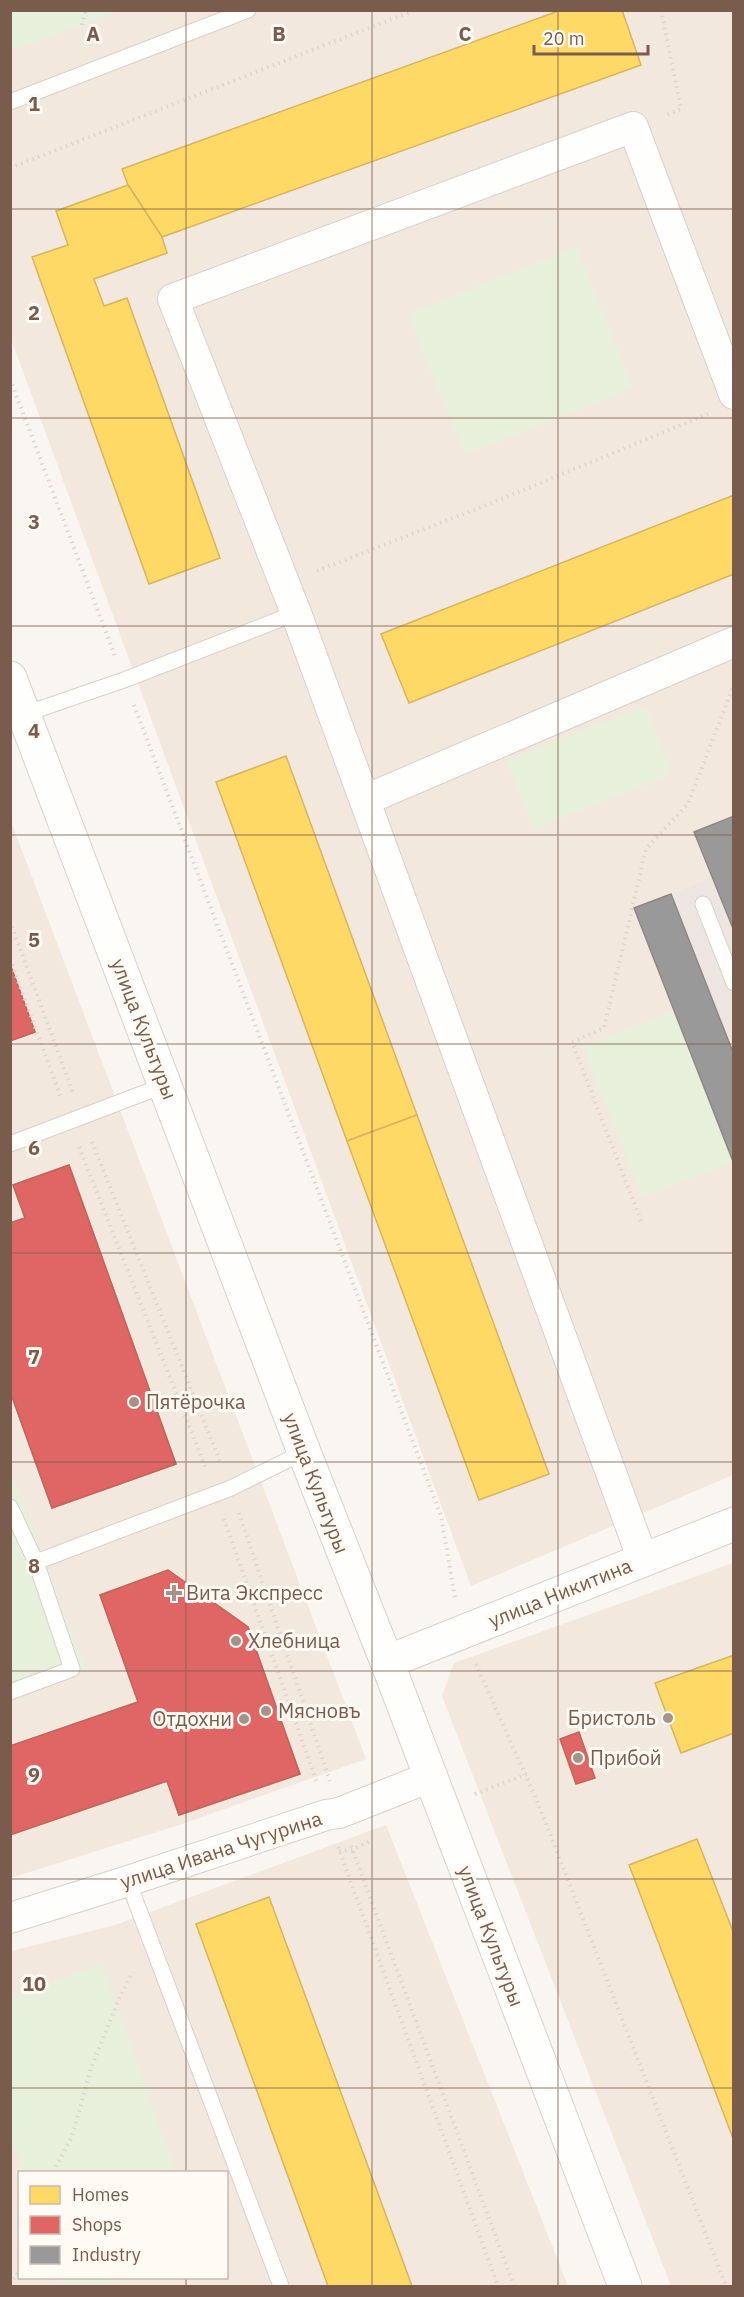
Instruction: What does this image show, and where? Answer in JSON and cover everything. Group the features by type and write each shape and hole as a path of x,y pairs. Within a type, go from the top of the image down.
{"main road":[{"name":"улица Культуры","path":"10,678 18,717 165,1085 625,2286"},
{"name":"улица Никитина","path":"387,1662 734,1524"}],"street":[{"path":"643,1560 296,613 173,299 633,127 723,403"},
{"path":"365,800 734,642"},
{"name":"улица Ивана Чугурина","path":"10,1918 333,1814 430,1777"}],"lane":[{"path":"10,102 248,10"},
{"path":"18,717 124,680 296,613"},
{"path":"703,904 734,983"},
{"path":"10,1144 165,1085"},
{"path":"36,1562 231,1488 304,1452"},
{"path":"10,1507 36,1562 72,1669 10,1692"},
{"path":"128,1881 281,2286"}],"path":[{"path":"82,25 86,10"},
{"path":"10,168 415,10"},
{"path":"661,10 681,109"},
{"path":"10,379 441,1516 461,1632 527,1774 726,2286"},
{"path":"284,584 499,500 723,403"},
{"path":"641,1221 572,1042 604,1028 646,849 688,804 734,684"},
{"path":"10,921 76,1120 215,1494 311,1762 514,2286"},
{"path":"10,959 231,1488 323,1758 333,1814 498,2286"},
{"path":"54,2171 72,2137 91,2068 119,1999 150,1940"}],"shaded area":[{"path":"11,11 733,11 733,816 694,832 713,877 634,908 733,1164 733,1475 471,1586 11,339"},
{"path":"10,819 366,1759 179,1825 11,1878"},
{"path":"713,877 733,931 733,1164 634,908"},
{"path":"733,1563 733,2286 671,2286 442,1696 454,1663"},
{"path":"386,1825 568,2286 11,2286 11,1951 115,1925"}],"green space":[{"path":"11,10 119,10 119,11 11,51"},
{"path":"576,247 633,388 465,455 408,314"},
{"path":"646,706 672,774 533,829 506,760"},
{"path":"673,1011 733,1162 642,1197 583,1047"},
{"path":"10,1468 86,1668 11,1695 10,1695"},
{"path":"102,1964 176,2171 23,2171 11,2137 11,1997"},
{"path":"60,2279 122,2279 100,2286 63,2286"}],"building: Homes":[{"path":"561,10 622,10 641,65 162,237 128,185 122,169"},
{"path":"128,185 162,237 167,253 94,279 104,306 127,298 220,558 149,584 32,257 68,245 56,211"},
{"path":"734,495 734,574 409,703 381,634"},
{"path":"286,756 417,1115 347,1141 216,782"},
{"path":"10,964 35,1032 10,1041"},
{"path":"417,1115 549,1474 479,1500 347,1141"},
{"path":"69,1165 176,1464 52,1508 10,1391 10,1223 25,1218 13,1185"},
{"path":"168,1570 248,1627 300,1774 179,1815 100,1595"},
{"path":"734,1655 734,1733 681,1753 655,1683"},
{"path":"138,1702 167,1781 10,1835 10,1746"},
{"path":"697,1839 734,1934 734,2141 629,1865"},
{"path":"269,1897 412,2286 328,2286 196,1924"}],"building: Shops":[{"path":"10,964 35,1032 10,1041"},
{"path":"69,1165 176,1464 52,1508 10,1391 10,1223 25,1218 13,1185"},
{"path":"168,1570 248,1627 300,1774 179,1815 167,1781 10,1835 10,1746 138,1702 100,1595"},
{"name":"Прибой","path":"579,1732 595,1778 576,1784 560,1739"}],"building: Industry":[{"path":"734,816 734,931 694,832"},
{"path":"671,894 734,1055 734,1164 634,908"}],"place":[{"name":"Пятёрочка","path":"134,1402"},
{"name":"Вита Экспресс","path":"174,1593"},
{"name":"Хлебница","path":"236,1641"},
{"name":"Мясновъ","path":"266,1711"},
{"name":"Бристоль","path":"668,1718"},
{"name":"Отдохни","path":"244,1719"},
{"name":"Прибой","path":"578,1758"}]}
